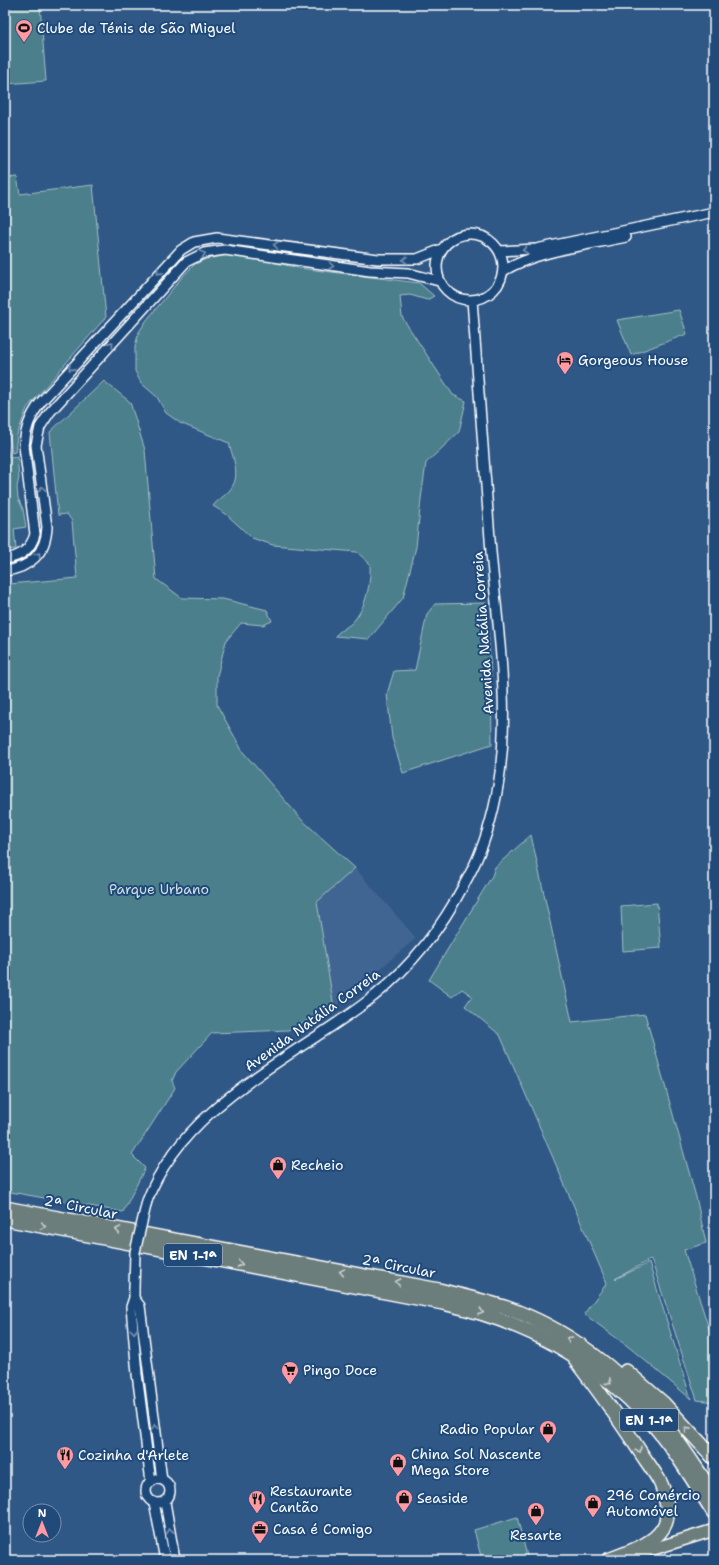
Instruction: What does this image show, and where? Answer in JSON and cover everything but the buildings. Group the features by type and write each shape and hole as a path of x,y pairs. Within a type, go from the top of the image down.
{"highway":[{"name":"2ª Circular","path":"5,1208 381,1285"},
{"name":"2ª Circular","path":"5,1219 416,1291 479,1300 508,1309 567,1337 601,1360 632,1387 659,1416 714,1495"},
{"name":"2ª Circular","path":"416,1291 504,1320 537,1334 567,1350 595,1369 613,1384 650,1422 673,1451 713,1511"},
{"path":"567,1350 596,1385 630,1436 661,1484 666,1501 667,1513 663,1529 651,1541 608,1560"},
{"path":"601,1360 618,1365 646,1387 714,1458"}],"main road":[{"path":"618,1560 714,1530"},
{"path":"640,1560 714,1537"}],"street":[{"path":"499,251 536,249 714,212"},
{"path":"503,271 520,261 536,256 714,218"},
{"path":"468,234 477,235 486,238 499,251 503,271 501,279 492,291 479,299 472,300 456,298 443,288 436,270 438,259 442,249 452,239 468,234"},
{"path":"5,559 13,558 30,547 35,534 24,446 26,432 32,414 45,397 181,250 194,242 217,238 378,259 417,259 442,249"},
{"path":"5,572 19,569 30,563 39,555 46,539 47,527 36,445 42,422 186,262 204,253 225,250 362,270 408,273 439,281"},
{"name":"Avenida Natália Correia","path":"151,1482 137,1374 131,1307 134,1293 135,1252 147,1201 155,1180 172,1154 204,1118 248,1084 365,1004 410,962 438,929 470,874 485,840 496,799 502,765 504,684 472,300"},
{"name":"Avenida Natália Correia","path":"134,1293 140,1306 162,1480"},
{"path":"165,1502 154,1502 149,1499 147,1488 151,1482 162,1480 168,1484 170,1490 169,1496 165,1502 175,1560"},
{"path":"154,1502 165,1560"}],"shaded area":[{"path":"355,868 416,938 334,1008 317,902"}],"green space":[{"name":"Clube de Ténis de São Miguel","path":"5,5 40,5 46,81 5,84"},
{"path":"17,177 20,194 93,185 106,317 27,408 17,435 15,452 12,453 5,409 5,178"},
{"path":"235,254 299,268 419,283 434,296 427,300 410,295 400,296 402,317 453,395 466,401 459,432 426,463 416,547 403,598 369,639 335,636 352,623 361,610 367,595 370,580 370,564 357,552 273,545 252,538 226,514 213,506 229,491 235,480 236,474 229,443 180,423 166,413 157,397 141,383 135,371 135,346 139,332 146,321 183,276 195,264 206,259"},
{"path":"679,310 687,334 631,355 617,320"},
{"name":"Parque Urbano","path":"104,381 130,402 145,450 156,579 182,598 223,599 267,610 272,621 263,625 241,623 226,641 217,676 217,705 243,752 301,819 355,868 317,902 334,1008 288,1030 212,1033 176,1072 172,1081 175,1088 132,1155 145,1168 123,1212 5,1191 5,576 8,576 9,584 77,578 72,521 67,514 58,515 50,432"},
{"path":"5,433 9,458 17,457 19,478 17,487 18,498 23,509 26,527 14,529 16,549 5,550"},
{"path":"486,603 491,673 492,744 403,773 392,738 387,694 394,671 415,670 427,614 435,604"},
{"path":"531,835 572,1022 645,1014 696,1197 706,1243 684,1250 714,1345 714,1402 697,1400 651,1259 615,1279 649,1263 691,1399 630,1348 584,1314 607,1283 500,1035 465,1006 472,996 462,989 452,997 429,980 492,876 495,867"},
{"path":"657,903 661,948 623,951 621,906"},
{"path":"145,1387 155,1463 150,1463 140,1388"},
{"path":"517,1517 528,1560 482,1560 474,1530"}],"place":[{"name":"Clube de Ténis de São Miguel","path":"24,43"},
{"name":"Gorgeous House","path":"565,375"},
{"name":"Recheio","path":"278,1180"},
{"name":"Pingo Doce","path":"290,1385"},
{"name":"Radio Popular","path":"548,1444"},
{"name":"Cozinha d'Arlete","path":"65,1470"},
{"name":"China Sol Nascente Mega Store","path":"398,1477"},
{"name":"Seaside","path":"404,1513"},
{"name":"Restaurante Cantão","path":"257,1514"},
{"name":"296 Comércio Automóvel","path":"593,1518"},
{"name":"Resarte","path":"536,1526"},
{"name":"Casa é Comigo","path":"260,1544"}]}
